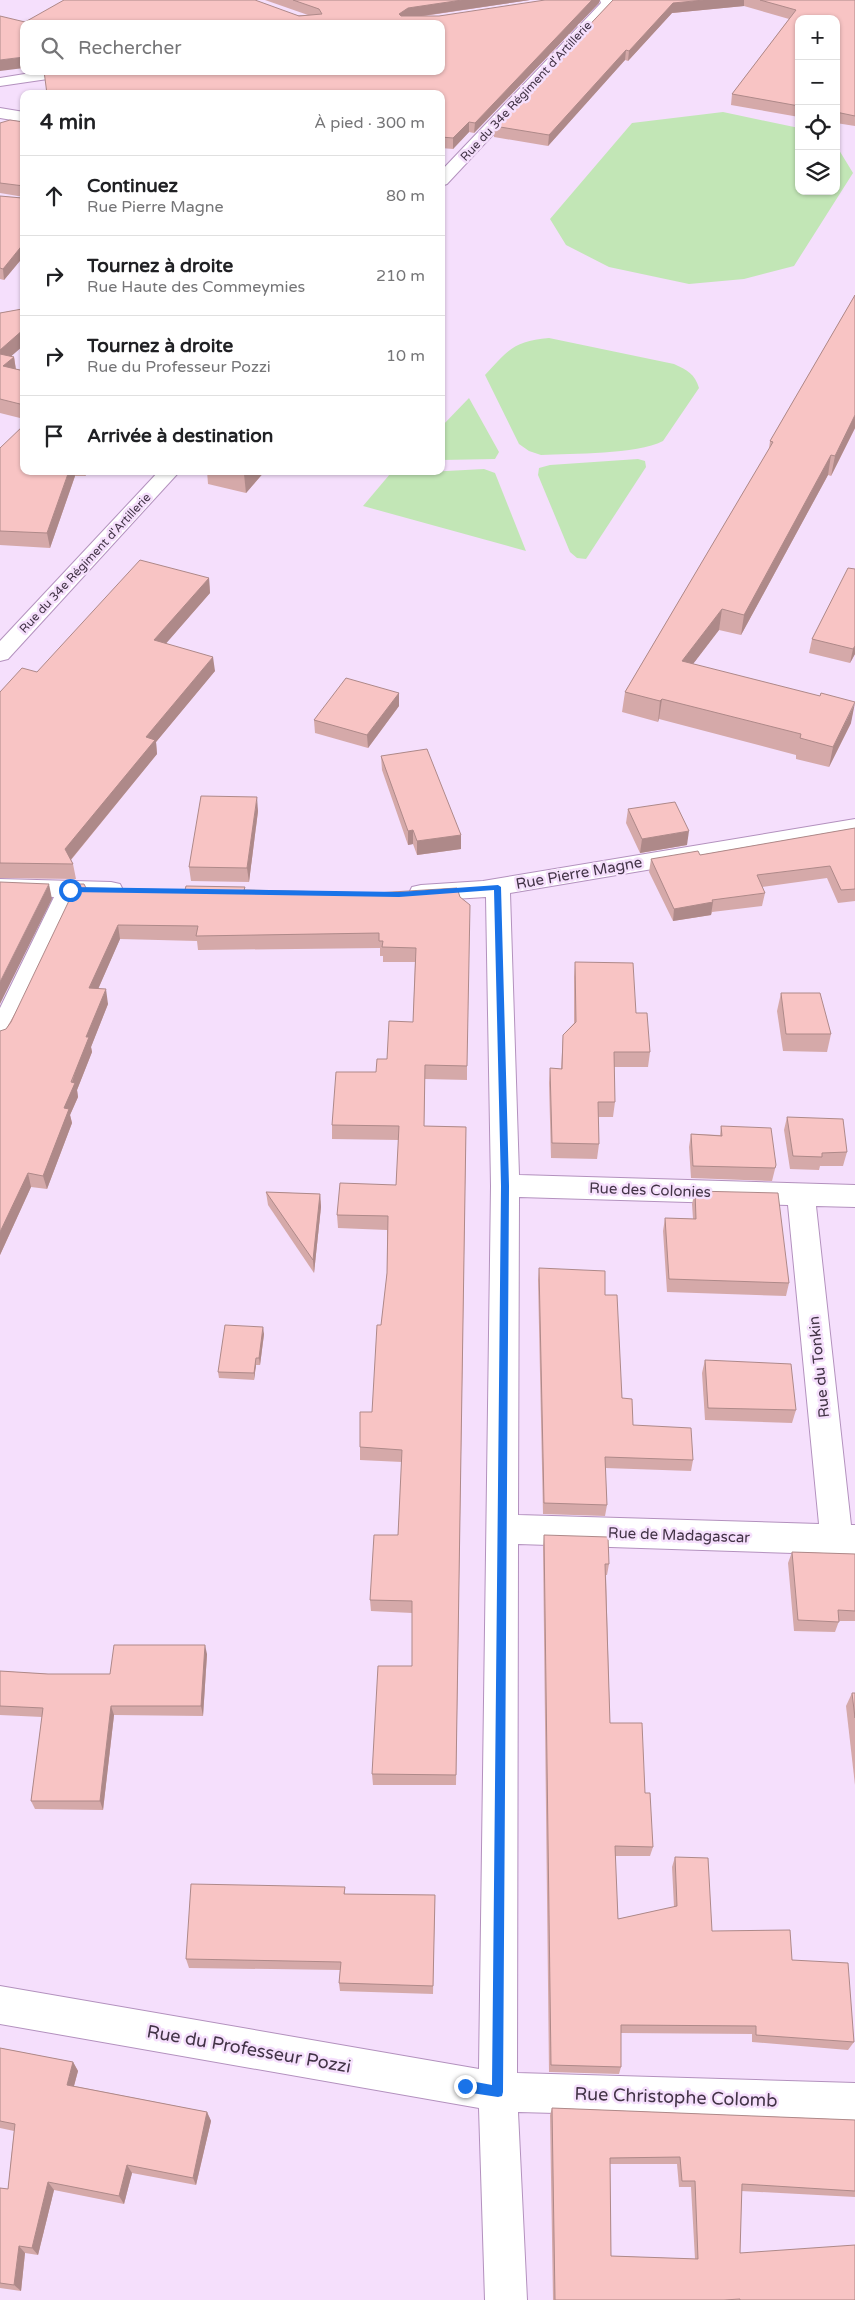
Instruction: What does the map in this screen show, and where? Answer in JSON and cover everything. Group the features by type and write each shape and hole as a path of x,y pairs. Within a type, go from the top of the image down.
{"street":[{"name":"Rue du 34e Régiment d'Artillerie","path":"445,177 608,4 607,0"},
{"path":"0,102 9,94 3,81 46,75"},
{"path":"0,113 20,117"},
{"path":"445,161 459,163"},
{"name":"Rue du 34e Régiment d'Artillerie","path":"0,654 166,475"},
{"name":"Rue Pierre Magne","path":"399,895 498,887 855,827"},
{"path":"0,887 130,891"},
{"path":"498,887 505,1186 498,2092 506,2300"},
{"path":"0,1034 70,890"},
{"name":"Rue des Colonies","path":"505,1186 855,1196"},
{"name":"Rue du Tonkin","path":"801,1194 846,1540"},
{"name":"Rue de Madagascar","path":"502,1529 846,1540"},
{"name":"Rue du Professeur Pozzi","path":"0,2005 498,2092"},
{"name":"Rue Christophe Colomb","path":"498,2092 855,2102"}],"green space":[{"path":"723,112 795,127 795,195 839,195 794,266 744,279 689,284 609,267 566,245 550,219 632,123"},
{"path":"840,152 853,173 840,193"},
{"path":"549,338 674,364 690,373 699,388 663,441 651,446 621,451 541,455 529,451 519,444 485,375 512,348 537,339"},
{"path":"469,398 499,452 495,459 445,460 445,423"},
{"path":"638,459 645,461 646,467 586,559 577,558 570,552 538,475 539,468 550,465"},
{"path":"484,469 495,473 526,551 363,506 389,475 445,475 445,471"}],"building":[{"path":"64,0 255,0 299,16 322,14 319,9 293,0 462,0 408,8 399,14 401,16 439,16 545,0 592,0 475,123 469,122 453,138 445,137 445,90 46,90 45,75 445,75 445,20 29,20"},
{"path":"613,0 704,0 673,3 629,51 626,50 549,135 494,126"},
{"path":"760,0 855,0 855,116 840,113 840,15 795,15 795,105 732,94 796,10"},
{"path":"0,16 20,21 20,58 0,60"},
{"path":"10,120 20,121 20,186 0,183 0,123"},
{"path":"0,196 20,198 20,248 3,269 0,268"},
{"path":"855,295 855,415 835,456 831,455 744,615 722,609 682,661 820,696 821,693 855,702 833,747 800,738 801,734 662,699 660,701 625,692 773,442 770,441"},
{"path":"20,309 20,332 0,350 0,313"},
{"path":"0,354 14,357 3,366 20,370 20,404 0,399"},
{"path":"20,429 20,475 68,475 47,533 0,531 0,448"},
{"path":"140,560 209,578 154,640 213,657 146,737 155,740 65,849 73,864 0,863 0,692 22,668 37,672"},
{"path":"848,568 855,569 855,646 853,649 812,639"},
{"path":"346,678 399,693 367,735 314,720"},
{"path":"427,749 461,835 417,841 413,830 408,831 381,756"},
{"path":"201,796 257,797 247,868 189,867"},
{"path":"675,802 689,831 642,839 628,809"},
{"path":"855,828 855,889 841,890 830,866 757,875 765,893 712,900 713,902 674,909 651,859 698,851 700,855"},
{"path":"0,882 49,884 0,982"},
{"path":"77,884 84,884 86,888 185,890 186,886 245,887 244,890 376,893 457,888 460,897 470,905 467,1066 425,1065 424,1126 466,1127 456,1775 372,1774 378,1666 412,1666 412,1601 370,1600 374,1535 398,1535 402,1450 360,1447 360,1412 372,1412 377,1325 381,1325 387,1273 388,1216 337,1215 340,1183 396,1185 399,1126 332,1125 336,1072 376,1072 377,1059 387,1059 389,1021 413,1022 416,948 382,947 383,941 379,941 379,933 196,936 198,926 118,925 89,988 106,989 86,1037 89,1037 71,1082 75,1083 64,1108 69,1109 43,1176 28,1173 0,1232 0,1031 6,1029 11,1022"},
{"path":"575,962 633,963 636,1013 647,1013 650,1052 614,1052 615,1102 598,1102 599,1144 552,1143 550,1068 562,1069 563,1035 576,1022"},
{"path":"781,993 820,993 831,1034 786,1034"},
{"path":"787,1117 843,1119 847,1152 822,1153 822,1157 793,1156"},
{"path":"721,1126 771,1128 775,1168 693,1166 691,1134 722,1136"},
{"path":"695,1191 778,1193 789,1283 669,1279 665,1218 696,1219"},
{"path":"266,1192 320,1194 313,1260"},
{"path":"539,1268 605,1271 605,1295 617,1295 622,1398 632,1399 633,1425 691,1428 693,1460 605,1457 607,1505 544,1503"},
{"path":"225,1325 263,1327 259,1358 256,1358 254,1373 218,1372"},
{"path":"705,1360 791,1364 796,1410 708,1408"},
{"path":"544,1535 608,1537 609,1564 605,1564 610,1723 642,1723 645,1793 650,1793 653,1847 615,1846 618,1919 677,1906 675,1857 708,1858 712,1931 790,1930 792,1960 848,1963 854,2042 756,2035 756,2026 621,2025 621,2067 551,2065"},
{"path":"792,1552 855,1554 855,1611 838,1610 839,1622 798,1620"},
{"path":"114,1645 205,1645 201,1706 111,1706 100,1801 31,1801 43,1708 0,1706 0,1671 48,1674 110,1674"},
{"path":"852,1693 855,1693 855,1718"},
{"path":"191,1884 345,1887 344,1894 435,1895 433,1986 339,1983 341,1962 186,1959"},
{"path":"0,2048 73,2062 67,2085 207,2112 193,2178 127,2165 119,2196 48,2182 32,2248 19,2246 14,2285 0,2283 0,2188 8,2189 15,2124 0,2121"},
{"path":"552,2108 855,2120 855,2191 742,2184 740,2253 855,2245 855,2300 555,2300","holes":["680,2157 682,2181 695,2181 698,2259 611,2256 610,2158"]}],"route":[{"path":"70,890 399,895 484,890 498,887 505,1186 498,2092 465,2086"}]}
